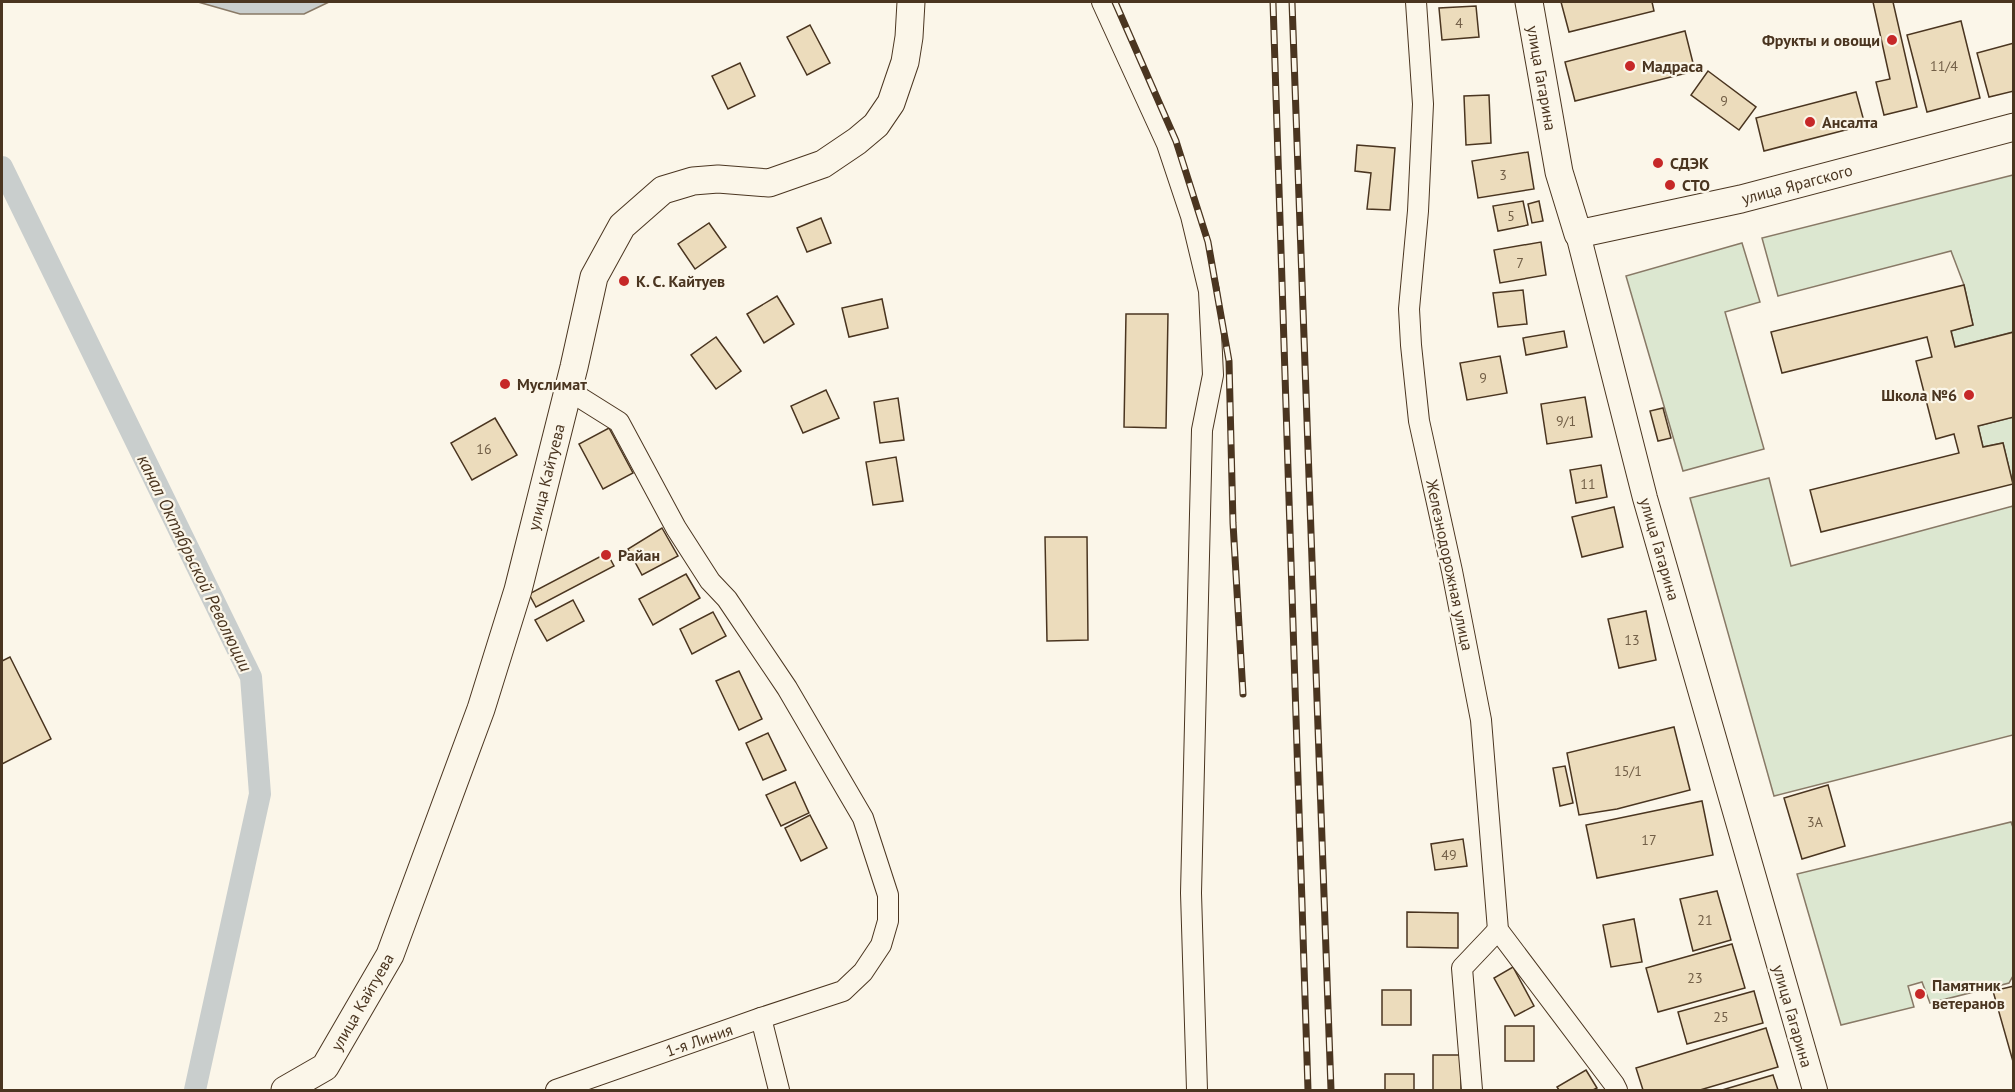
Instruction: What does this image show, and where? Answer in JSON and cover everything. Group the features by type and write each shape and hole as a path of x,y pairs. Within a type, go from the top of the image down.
{"main road":[{"name":"улица Кайтуева","path":"285,1090 325,1067 390,955 482,709 518,590 594,277 622,226 663,190 693,181 718,179 770,183 823,164 857,141 876,125 891,103 905,62 911,2"},
{"name":"улица Гагарина","path":"1529,2 1559,172 1578,234"},
{"name":"улица Ярагского","path":"1578,234 1741,199 2013,127"}],"street":[{"path":"1102,2 1167,144 1191,216 1209,291 1213,375 1202,430 1191,894 1197,1090"},
{"name":"Железнодорожная улица","path":"1416,2 1423,104 1418,211 1409,309 1411,345 1419,421 1452,571 1480,720 1498,930"},
{"name":"улица Гагарина","path":"1578,234 1645,498 1815,1090"},
{"name":"1-я Линия","path":"556,1090 843,991 863,972 881,945 888,921 888,895 863,818 787,688 728,599 710,581 676,528 619,422 568,390"},
{"path":"1472,1090 1462,968 1498,930 1617,1090"},
{"path":"761,1018 779,1090"}],"green space":[{"path":"2013,175 2013,332 1955,347 1951,331 1973,325 1964,285 1951,251 1778,296 1762,238"},
{"path":"1742,243 1760,302 1725,312 1764,449 1683,471 1626,276"},
{"path":"2013,417 2013,485 2003,443 1983,447 1978,426"},
{"path":"1769,478 1791,566 2013,506 2013,735 1774,796 1690,498"},
{"path":"2011,822 2014,830 2014,974 2009,983 1930,1003 1922,982 1908,986 1914,1007 1841,1025 1797,874"}],"shaded area":[{"path":"198,2 329,2 304,14 240,14"}],"building":[{"path":"1561,2 1652,2 1654,11 1569,32"},
{"name":"Фрукты и овощи","path":"1873,2 1893,2 1917,107 1884,115 1876,82 1890,79"},
{"path":"1476,6 1479,37 1442,40 1439,8"},
{"path":"1961,21 1980,98 1927,112 1907,35"},
{"path":"810,25 830,63 807,75 787,37"},
{"name":"Мадраса","path":"1685,31 1695,71 1575,101 1565,62"},
{"path":"2014,43 2014,91 1989,97 1977,53"},
{"path":"740,63 755,96 728,109 712,76"},
{"path":"1708,71 1756,107 1739,130 1691,95"},
{"name":"Ансалта","path":"1856,92 1865,125 1764,151 1756,118"},
{"path":"1489,95 1491,143 1466,145 1464,96"},
{"path":"1357,145 1395,148 1390,210 1367,209 1371,173 1355,171"},
{"path":"1528,152 1534,189 1478,198 1472,161"},
{"path":"1523,201 1528,225 1498,231 1493,206"},
{"path":"1539,201 1543,221 1532,223 1528,204"},
{"path":"821,218 831,243 807,252 797,228"},
{"path":"709,223 726,247 695,269 678,244"},
{"path":"1541,242 1546,275 1500,283 1494,250"},
{"name":"Школа №6","path":"1964,285 1973,325 1951,331 1955,347 2014,332 2014,417 1978,426 1983,447 2003,443 2013,484 1821,532 1810,490 1959,453 1954,434 1936,439 1916,361 1932,357 1927,337 1782,373 1771,332"},
{"path":"1523,290 1527,324 1498,327 1493,293"},
{"path":"777,296 794,324 764,343 747,314"},
{"path":"882,299 888,328 849,337 842,308"},
{"path":"1126,314 1168,314 1166,428 1124,427"},
{"path":"1564,331 1567,347 1526,355 1523,338"},
{"path":"716,337 741,371 716,389 691,355"},
{"path":"1500,356 1507,393 1467,400 1460,363"},
{"path":"826,390 839,418 803,433 791,406"},
{"path":"1585,397 1592,437 1547,444 1541,404"},
{"path":"898,398 904,440 880,443 874,402"},
{"path":"1663,408 1671,438 1658,441 1650,411"},
{"path":"495,418 517,455 472,480 451,443"},
{"path":"609,428 633,473 603,489 579,444"},
{"path":"896,457 903,501 873,505 866,462"},
{"path":"1601,465 1607,497 1576,503 1570,470"},
{"path":"1614,507 1623,547 1582,557 1572,517"},
{"path":"662,528 678,556 642,575 628,549"},
{"path":"1045,537 1087,537 1088,640 1047,641"},
{"path":"607,553 614,566 536,607 529,594"},
{"path":"686,574 700,598 653,625 639,599"},
{"path":"573,600 584,621 547,641 535,620"},
{"path":"1646,611 1656,660 1619,668 1608,619"},
{"path":"713,612 726,636 692,654 680,629"},
{"path":"10,657 51,739 2,764 2,661"},
{"path":"739,671 762,719 739,730 716,681"},
{"path":"1674,727 1690,790 1617,809 1579,815 1567,753"},
{"path":"768,733 786,770 763,780 746,743"},
{"path":"1565,766 1573,803 1560,806 1553,768"},
{"path":"795,782 809,813 781,826 766,795"},
{"path":"1828,785 1845,846 1802,859 1784,798"},
{"path":"1702,801 1713,855 1597,878 1586,825"},
{"path":"810,815 827,848 801,861 785,828"},
{"path":"1463,839 1467,866 1435,870 1431,844"},
{"path":"1717,891 1731,940 1693,951 1680,899"},
{"path":"1407,912 1458,913 1458,948 1407,947"},
{"path":"1634,919 1642,962 1611,967 1603,925"},
{"path":"1732,944 1745,988 1658,1012 1646,968"},
{"path":"1513,967 1534,1006 1515,1016 1494,978"},
{"path":"2014,986 2014,1065 1993,991"},
{"path":"1382,990 1411,990 1411,1025 1382,1025"},
{"path":"1754,991 1763,1023 1687,1044 1678,1012"},
{"path":"1505,1026 1534,1026 1534,1061 1505,1061"},
{"path":"1766,1028 1778,1067 1700,1090 1643,1090 1636,1068"},
{"path":"1433,1055 1461,1055 1461,1090 1433,1090"},
{"path":"1586,1070 1597,1088 1559,1090 1557,1087"},
{"path":"1385,1074 1414,1074 1414,1090 1385,1090"},
{"path":"1773,1075 1778,1090 1722,1090"}],"waterway":[{"name":"канал Октябрьской Революции","path":"2,167 251,677 260,794 195,1090"}],"railway":[{"path":"1115,2 1176,141 1208,242 1229,361 1233,523 1243,694"},
{"path":"1273,2 1308,1090"},
{"path":"1292,2 1331,1090"}],"place":[{"name":"Фрукты и овощи","path":"1892,40"},
{"name":"Мадраса","path":"1630,66"},
{"name":"Ансалта","path":"1810,122"},
{"name":"СДЭК","path":"1658,163"},
{"name":"СТО","path":"1670,185"},
{"name":"К. С. Кайтуев","path":"624,281"},
{"name":"Муслимат","path":"505,384"},
{"name":"Школа №6","path":"1969,395"},
{"name":"Райан","path":"606,555"},
{"name":"Памятник ветеранов","path":"1920,994"}]}
